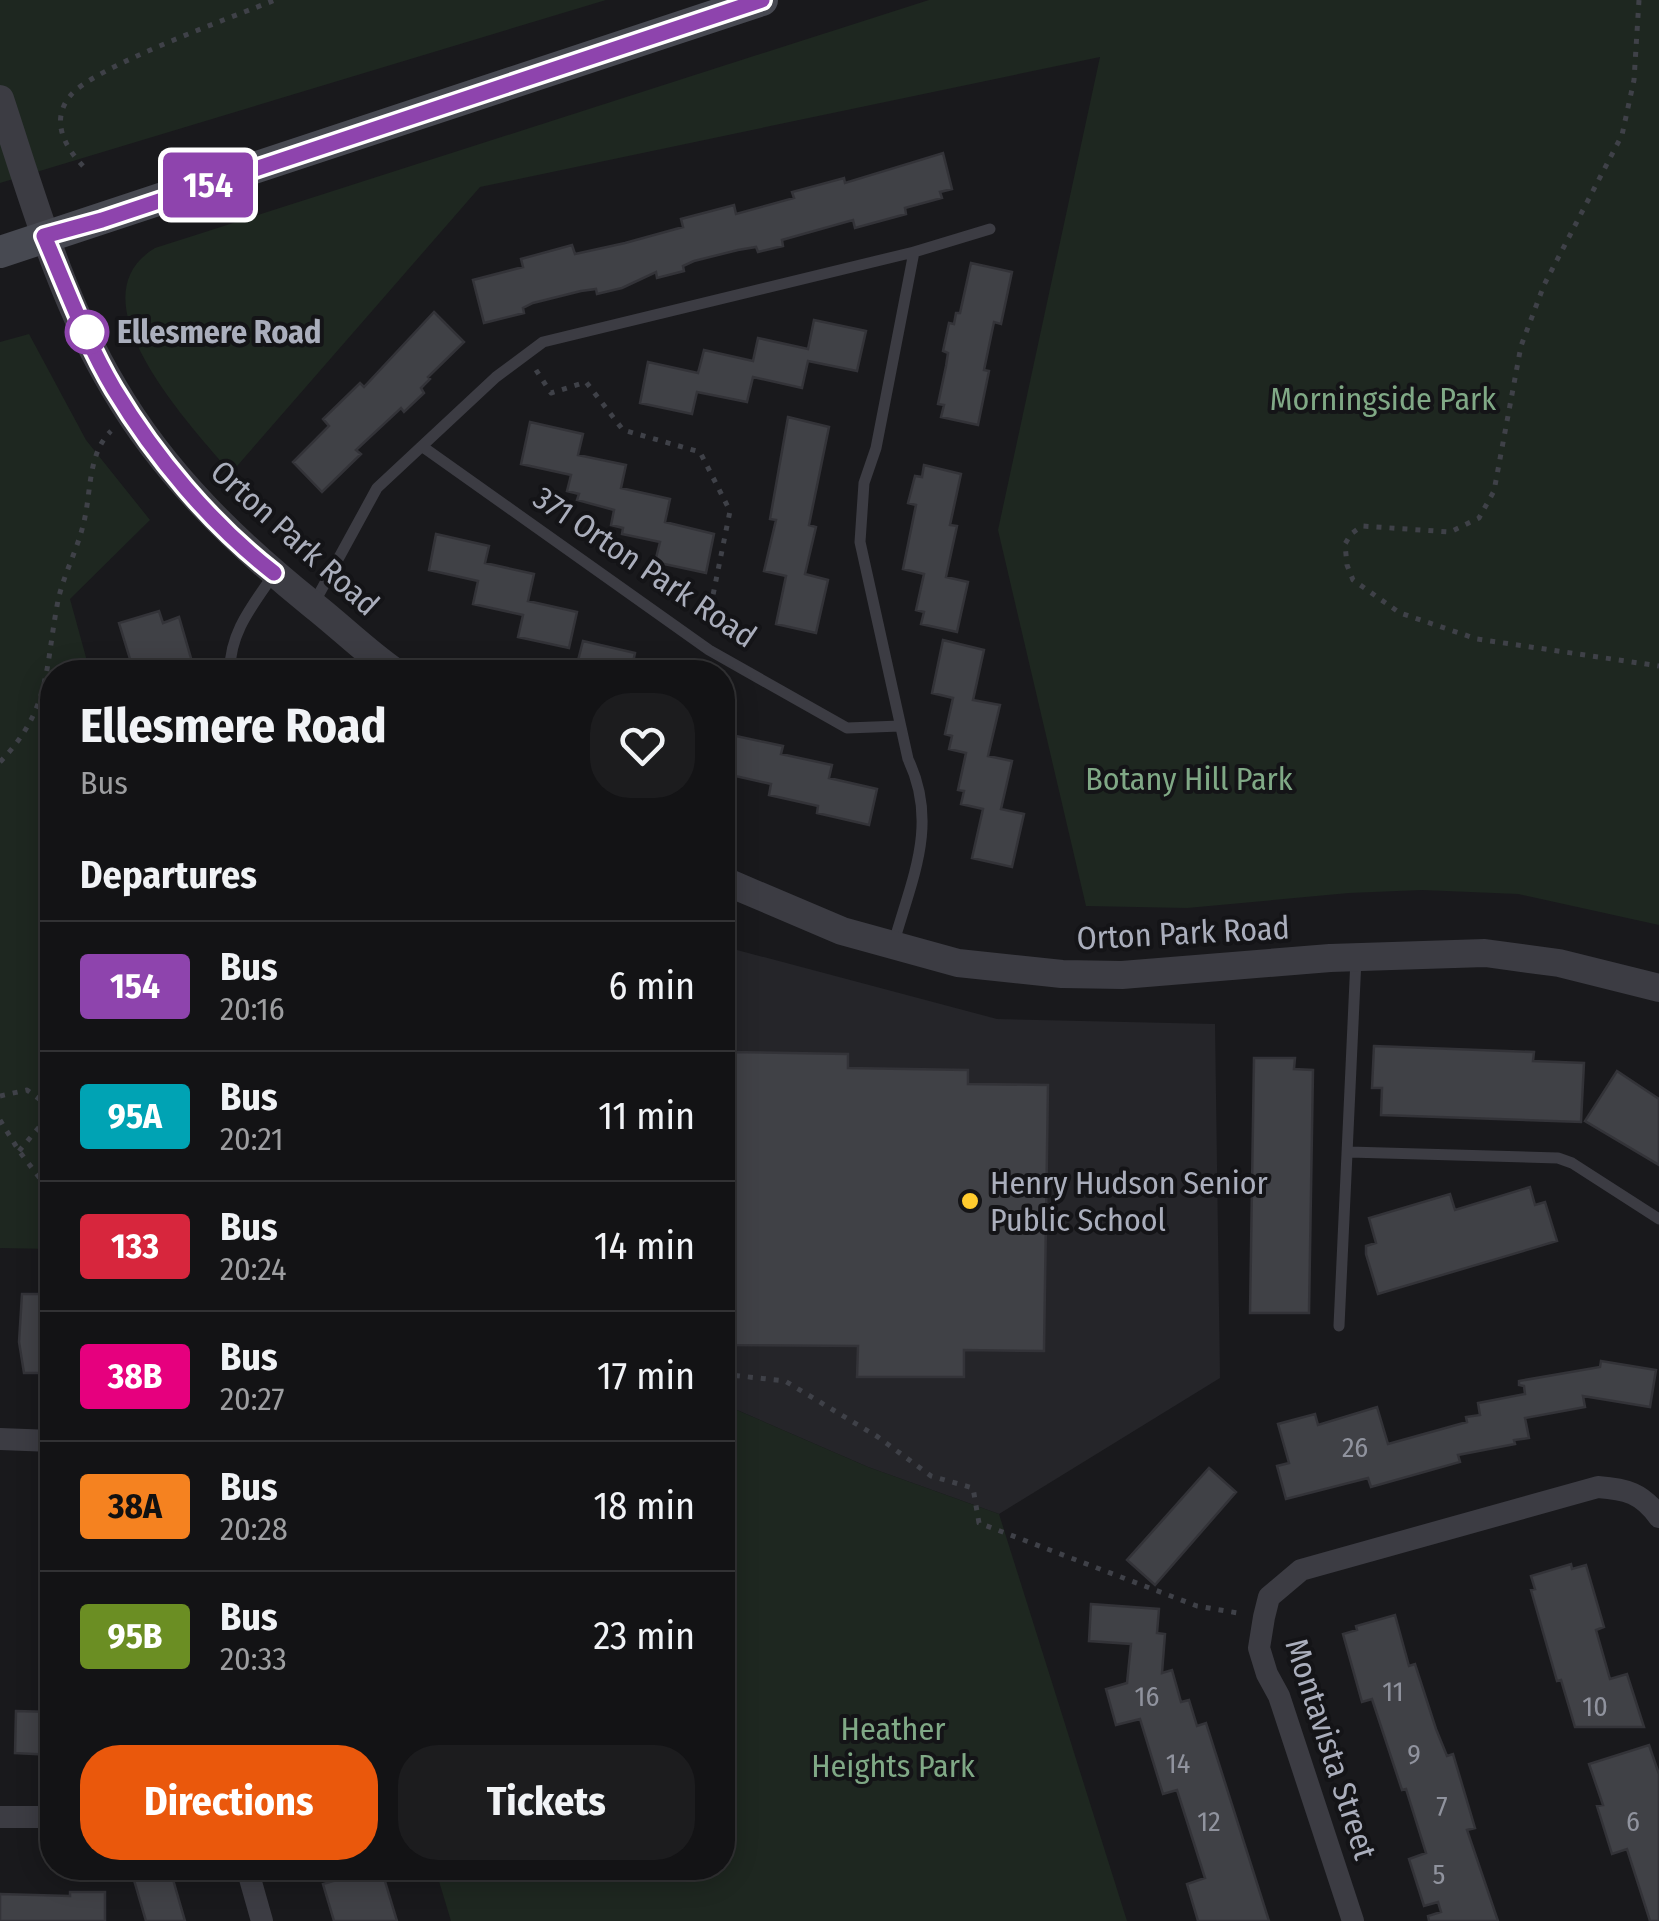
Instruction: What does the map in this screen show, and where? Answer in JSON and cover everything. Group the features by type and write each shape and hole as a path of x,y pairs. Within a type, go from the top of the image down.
{"main road":[{"path":"0,252 762,0"}],"street":[{"name":"Orton Park Road","path":"0,99 44,236 112,387 190,492 274,573 381,660"},
{"name":"Orton Park Road","path":"735,886 842,931 958,963 1062,974 1155,974 1451,952 1485,953 1558,963 1659,988"},
{"path":"0,1440 40,1441"},
{"name":"Montavista Street","path":"1353,1921 1280,1696 1258,1648 1269,1597 1301,1570 1598,1486 1630,1489 1659,1517"},
{"path":"0,1818 40,1818"},
{"path":"250,1880 262,1921"}],"lane":[{"path":"313,604 377,488 496,377 544,342 914,252 990,229"},
{"path":"893,946 924,828 921,792 900,726 860,542 864,483 876,448 914,252"},
{"name":"371 Orton Park Road","path":"423,447 727,660"},
{"path":"230,660 238,628 274,573"},
{"name":"371 Orton Park Road","path":"735,665 847,728 900,726"},
{"path":"1339,1326 1356,959"},
{"path":"1349,1152 1558,1158 1659,1219"}],"path":[{"path":"83,166 66,148 61,128 70,96 106,71 276,0"},
{"path":"1639,0 1634,80 1622,136 1544,284 1526,331 1494,491 1478,518 1450,532 1362,526 1346,544 1345,555 1354,580 1400,613 1477,639 1659,666"},
{"path":"526,355 551,392 586,382 623,430 700,452 730,512 713,595 684,632"},
{"path":"49,660 57,603 81,538 98,443 130,413"},
{"path":"0,762 32,722 40,701"},
{"path":"0,1096 27,1090 40,1100"},
{"path":"0,1120 40,1178"},
{"path":"19,1151 40,1126"},
{"path":"735,1375 785,1381 878,1437 930,1476 973,1488 979,1523 1197,1606 1264,1618"}],"shaded area":[{"name":"Henry Hudson Senior Public School","path":"735,949 997,1019 1215,1024 1220,1378 999,1514 868,1467 735,1409"}],"green space":[{"path":"0,0 606,0 0,183"},
{"path":"929,0 1659,0 1659,925 1518,894 1422,890 1187,908 1086,906 998,530 1100,57 480,187 231,473 167,395 131,329 125,298 132,270 155,248"},
{"path":"29,334 86,440 150,520 70,599 87,660 40,660 40,1249 0,1248 0,342"},
{"name":"Heather Heights Park","path":"735,1409 868,1467 999,1514 1127,1921 451,1921 439,1880 735,1880"}],"building":[{"path":"943,153 952,189 940,192 942,198 905,208 906,214 855,228 853,220 782,240 783,246 758,252 756,247 738,250 694,261 683,266 684,271 657,278 656,272 622,288 597,294 596,289 581,291 533,303 523,308 524,313 484,323 473,280 523,267 521,259 572,245 575,254 625,243 683,227 681,219 734,205 736,214 794,198 792,192 844,178 845,183"},
{"path":"971,263 1012,272 1001,324 994,322 978,425 941,417 944,405 938,404 948,353 943,351 949,323 954,324 956,313 960,313"},
{"path":"434,312 464,342 428,377 421,388 424,393 404,412 401,408 356,450 361,454 322,492 293,462 329,426 323,419 360,383 364,387"},
{"path":"814,320 866,331 857,371 808,361 802,388 753,377 747,402 697,392 692,414 640,403 648,362 698,373 704,350 753,361 758,338 808,349"},
{"path":"788,417 829,427 809,525 816,527 805,574 828,580 816,633 776,624 786,576 764,571 776,520 770,519"},
{"path":"530,422 583,434 578,455 626,465 621,488 670,499 665,522 714,534 706,573 655,562 660,542 622,534 623,528 611,525 614,510 577,500 579,494 567,491 571,475 521,464"},
{"path":"924,465 961,474 950,525 957,526 946,577 968,582 957,632 921,624 924,612 916,610 924,574 903,569 916,505 908,503 915,476 922,477"},
{"path":"436,534 489,546 485,563 534,574 528,601 577,612 569,648 518,637 523,615 473,604 478,581 429,570"},
{"path":"159,611 163,623 179,617 192,660 130,660 119,623"},
{"path":"943,640 984,650 973,700 1000,705 988,756 1012,761 1001,809 1024,814 1012,867 972,858 983,809 961,804 964,791 958,790 966,753 949,749 952,736 945,734 953,698 932,693"},
{"path":"583,641 635,653 634,660 578,660"},
{"path":"735,736 783,746 781,754 832,765 829,778 877,789 869,825 817,813 818,806 769,795 771,784 735,776"},
{"path":"1374,1046 1534,1052 1533,1061 1584,1063 1581,1122 1381,1115 1382,1088 1372,1088"},
{"path":"735,1052 848,1054 848,1068 968,1070 968,1084 1048,1085 1044,1351 964,1350 964,1377 857,1377 858,1346 735,1345"},
{"path":"1254,1058 1295,1058 1294,1069 1313,1070 1309,1313 1250,1313"},
{"path":"1617,1071 1659,1099 1659,1165 1585,1121"},
{"path":"1530,1187 1535,1205 1545,1202 1557,1241 1378,1294 1366,1254 1366,1246 1376,1243 1369,1218 1450,1194 1455,1210"},
{"path":"22,1294 40,1294 40,1373 24,1373 19,1342"},
{"path":"1601,1361 1656,1370 1650,1407 1583,1396 1585,1407 1525,1418 1529,1438 1514,1440 1515,1444 1458,1455 1460,1462 1371,1487 1368,1478 1286,1499 1277,1466 1289,1463 1278,1424 1315,1414 1318,1425 1377,1407 1388,1444 1467,1422 1466,1417 1480,1415 1478,1403 1525,1394 1519,1381 1600,1367"},
{"path":"1209,1468 1236,1492 1155,1585 1127,1560"},
{"path":"1571,1564 1572,1569 1586,1565 1604,1627 1596,1630 1610,1679 1627,1674 1644,1727 1575,1727 1561,1680 1557,1681 1531,1590 1535,1589 1531,1576"},
{"path":"1091,1604 1159,1609 1157,1633 1165,1634 1162,1673 1172,1670 1181,1702 1189,1700 1197,1726 1206,1723 1269,1921 1198,1921 1187,1884 1205,1878 1177,1790 1163,1794 1140,1719 1116,1725 1106,1689 1127,1683 1131,1644 1089,1641"},
{"path":"1395,1615 1409,1666 1415,1664 1447,1756 1453,1754 1475,1828 1467,1830 1498,1921 1429,1921 1428,1916 1441,1912 1438,1902 1424,1906 1409,1859 1426,1853 1372,1699 1362,1702 1343,1634 1357,1630 1356,1626"},
{"path":"16,1711 40,1712 40,1754 15,1753"},
{"path":"1649,1745 1659,1774 1659,1921 1650,1921 1627,1849 1612,1854 1597,1806 1603,1805 1589,1764"},
{"path":"134,1880 173,1880 185,1921 146,1921"},
{"path":"337,1880 385,1880 397,1921 334,1921 323,1884"},
{"path":"70,1892 105,1892 105,1921 0,1921 0,1894 70,1896"}],"bus line":[{"name":"154","path":"274,573 190,492 112,387 44,236 762,0"}],"place":[{"name":"Ellesmere Road","path":"87,332"},
{"name":"Henry Hudson Senior Public School","path":"970,1201"}],"park label":[{"name":"Morningside Park","path":"1383,399"},
{"name":"Botany Hill Park","path":"1189,779"}]}
